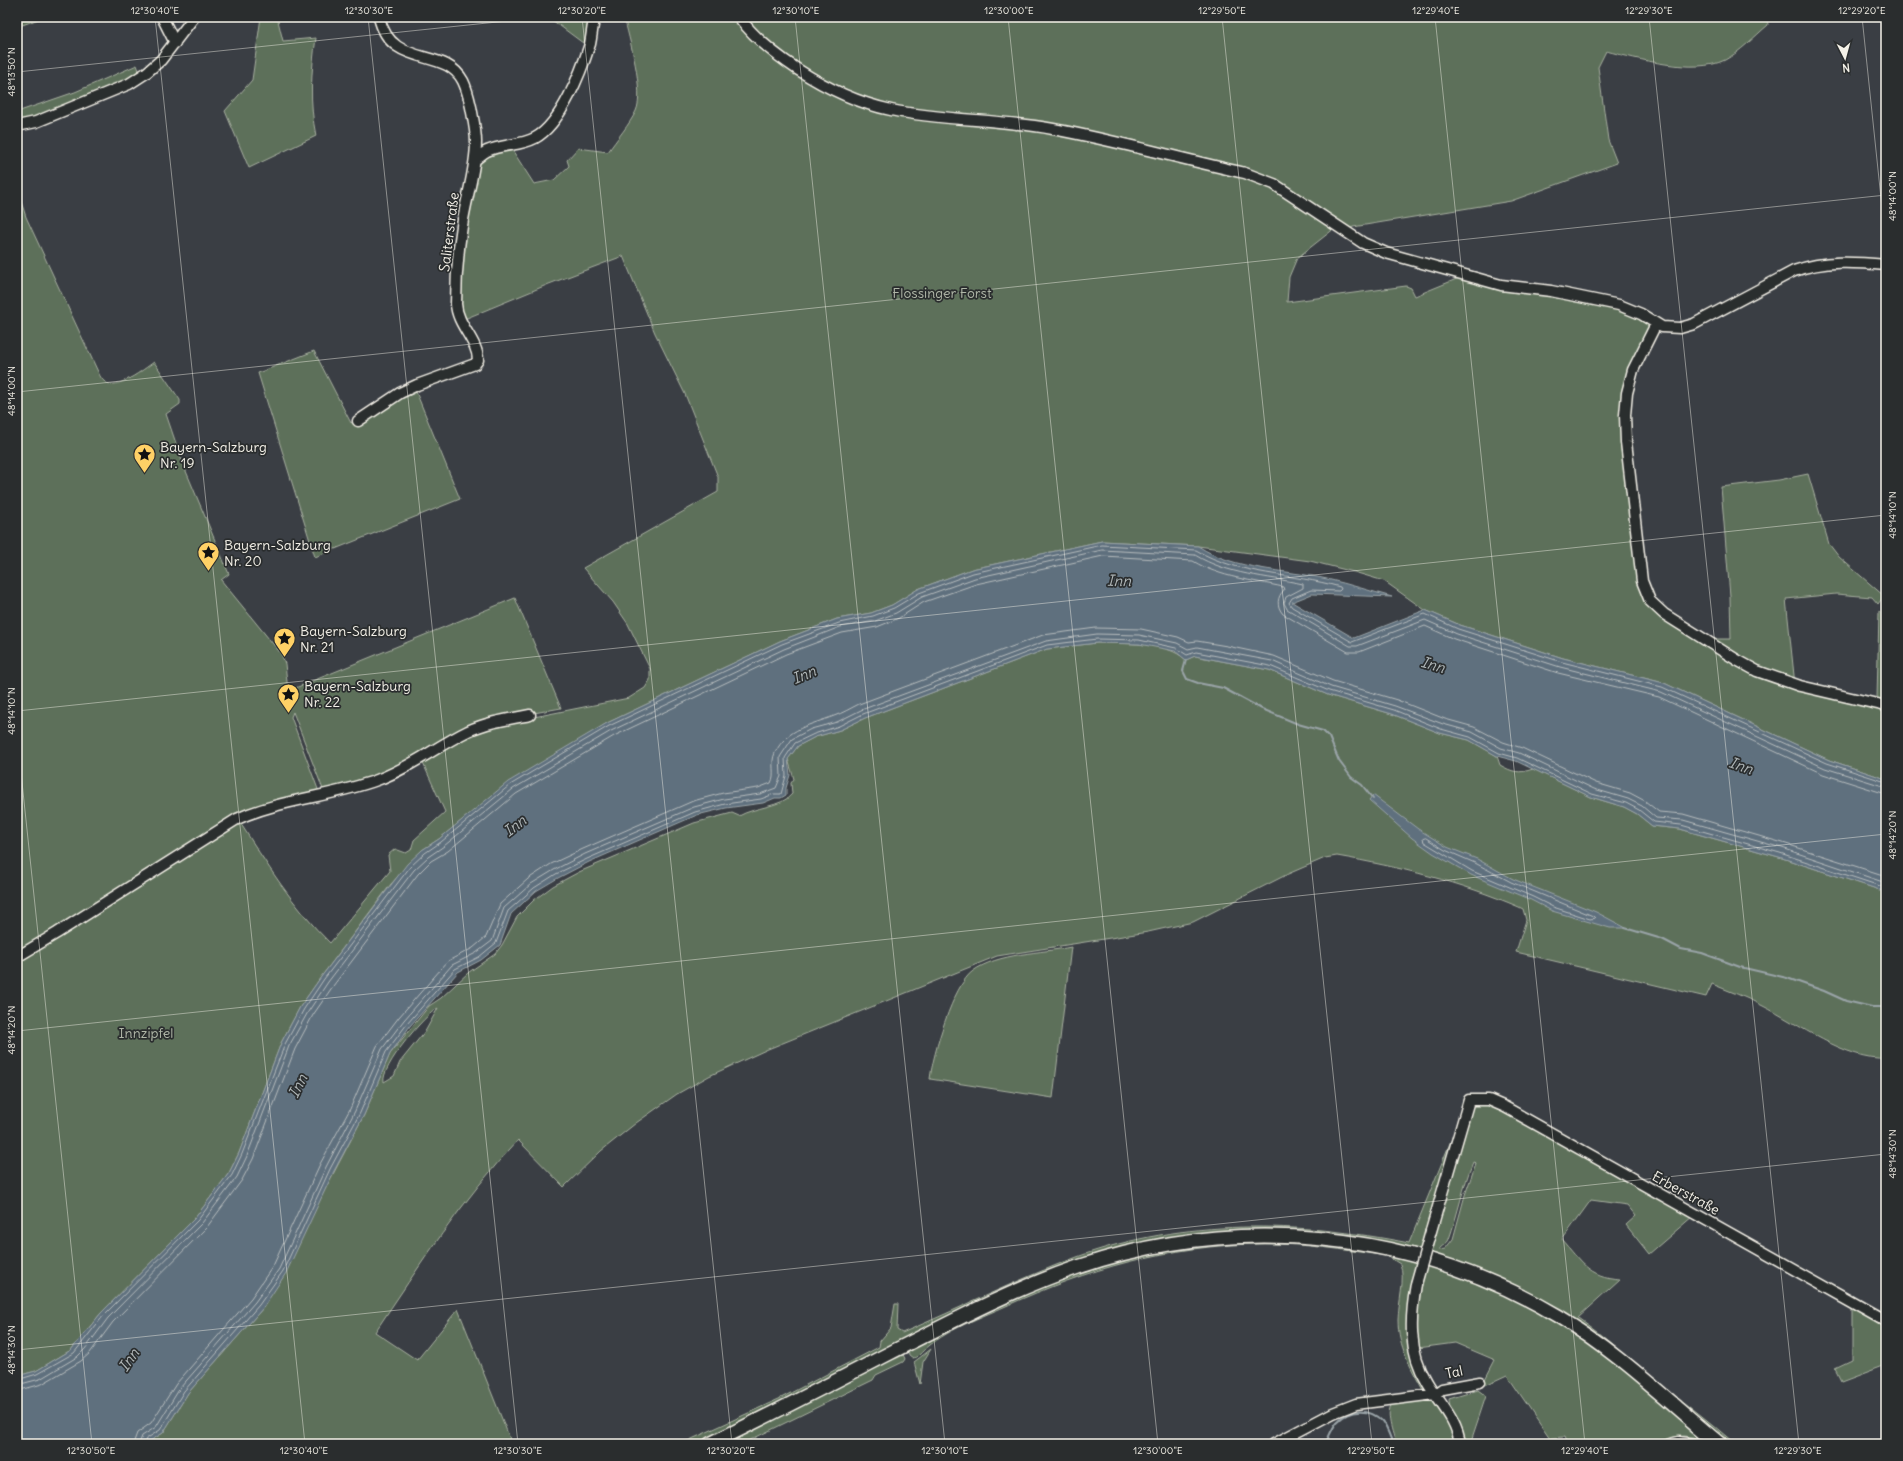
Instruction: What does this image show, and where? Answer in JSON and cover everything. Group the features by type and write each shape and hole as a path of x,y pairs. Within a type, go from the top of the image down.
{"main road":[{"path":"710,1444 956,1320 1062,1273 1104,1258 1154,1246 1199,1239 1259,1235 1326,1238 1388,1248 1468,1272 1509,1289 1561,1318 1591,1338 1640,1376 1720,1444"}],"street":[{"path":"162,17 175,43"},
{"path":"17,126 44,119 129,84 146,73 161,60 194,17"},
{"name":"Saliterstraße","path":"358,421 411,387 478,362 478,356 458,317 456,304 462,226 475,160 476,142 468,94 458,73 446,64 413,55 397,46 385,35 379,17"},
{"path":"475,160 488,150 525,142 535,138 549,128 565,105 572,89 590,43 595,17"},
{"path":"740,17 764,45 791,65 830,88 870,104 891,110 926,115 1014,123 1054,129 1245,173 1274,184 1363,243 1386,253 1502,286 1551,291 1619,305 1641,314 1656,324 1674,328 1694,324 1794,271 1810,266 1826,262 1886,265"},
{"path":"476,142 488,150"},
{"path":"1656,324 1633,370 1627,393 1626,415 1626,442 1642,581 1650,601 1664,614 1682,626 1757,671 1800,686 1886,706"},
{"path":"17,957 237,819 266,808 375,780 404,768 468,731 498,722 530,715"},
{"name":"Erberstraße","path":"1435,1394 1421,1371 1412,1342 1411,1321 1416,1284 1469,1100 1488,1100 1505,1107 1886,1321"},
{"name":"Tal","path":"1274,1444 1356,1404 1435,1394 1442,1389 1480,1382"},
{"path":"1435,1394 1444,1404 1454,1422 1460,1444"},
{"path":"1669,1444 1678,1442 1697,1444"}],"green space":[{"path":"17,17 44,17 17,27"},
{"path":"261,17 277,17 283,41 316,38 313,63 312,111 316,136 249,168 225,111 252,80"},
{"path":"548,17 593,17 587,46"},
{"name":"Flossinger Forst","path":"624,17 1767,17 1768,25 1747,44 1725,60 1712,64 1682,66 1634,58 1606,51 1598,67 1608,140 1617,163 1511,201 1353,227 1346,231 1335,228 1297,258 1289,277 1287,302 1406,286 1411,288 1415,296 1459,278 1589,297 1656,324 1625,394 1648,603 1714,639 1731,639 1730,596 1721,487 1779,480 1808,474 1829,544 1839,557 1884,596 1878,604 1872,597 1836,594 1786,599 1795,685 1886,708 1886,779 1829,760 1664,683 1563,658 1460,625 1425,610 1384,581 1310,561 1198,546 1102,541 972,569 918,589 892,605 871,613 837,619 780,641 607,723 466,817 439,839 422,850 391,884 300,1007 281,1043 239,1153 229,1173 195,1218 101,1313 71,1350 36,1371 17,1376 17,959 239,821 292,900 330,943 390,871 388,855 395,849 406,853 411,850 414,840 445,812 422,761 457,740 494,725 629,698 645,688 650,680 650,669 628,624 613,602 583,568 718,492 718,477 685,394 655,333 623,256 549,284 462,320 458,308 460,265 477,164 490,153 511,148 534,184 554,180 569,166 567,160 578,148 608,152 627,127 636,111 639,91 635,65"},
{"path":"137,65 140,73 110,90 17,124 17,112 75,92"},
{"path":"17,189 26,217 102,379 110,384 116,384 137,374 154,362 180,400 180,404 166,414 183,464 229,574 221,580 282,655 285,664 288,691 515,598 561,708 496,720 402,767 324,792 293,712 291,717 319,792 267,805 17,956"},
{"path":"314,351 351,423 385,401 414,387 460,499 315,557 258,373"},
{"path":"1879,611 1886,617 1886,701 1877,699"},
{"path":"1097,643 1144,645 1168,649 1186,660 1195,656 1269,670 1328,695 1392,714 1440,733 1469,740 1497,756 1500,765 1508,769 1520,772 1533,769 1591,797 1624,807 1637,814 1652,826 1680,829 1779,857 1886,892 1886,1058 1855,1054 1823,1040 1757,1003 1712,984 1706,997 1516,952 1526,920 1523,909 1519,907 1475,890 1407,870 1337,856 1325,858 1288,874 1193,922 1148,932 997,956 768,1049 709,1076 677,1094 636,1123 601,1151 564,1187 518,1140 498,1162 442,1233 375,1332 417,1360 458,1309 512,1444 145,1444 163,1433 188,1393 263,1308 364,1115 390,1054 429,1006 441,998 469,972 495,954 502,945 517,917 534,900 553,886 579,872 694,823 732,813 739,816 782,802 792,794 791,783 794,779 788,759 798,746 815,737 840,730 865,718 1047,649","holes":["438,1008 426,1030 400,1062 394,1076 384,1082 389,1065 396,1054 414,1030"]},
{"path":"1071,947 1053,1098 930,1079 935,1054 951,1005 958,990 973,971 995,960 1007,957"},
{"path":"1468,1099 1470,1109 1482,1103 1505,1110 1693,1216 1649,1254 1626,1225 1636,1216 1627,1205 1591,1200 1562,1240 1586,1267 1600,1275 1620,1279 1578,1317 1734,1444 1726,1444 1585,1327 1391,1244 1349,1236 1299,1231 1233,1231 1187,1236 1115,1251 698,1444 681,1444 781,1398 879,1347 880,1341 891,1328 895,1304 898,1304 897,1330 902,1333 1077,1257 1117,1244 1159,1235 1200,1230 1242,1227 1284,1227 1326,1230 1409,1243","holes":["1473,1162 1476,1163 1465,1195 1453,1239 1445,1249 1439,1250 1447,1243 1449,1239 1469,1171"]},
{"path":"1221,1241 1325,1243 1418,1261 1408,1310 1426,1389 1423,1390 1414,1373 1400,1339 1398,1314 1402,1270 1400,1264 1387,1256 1324,1247 1276,1244 1227,1245 1161,1254 1098,1270 1036,1293 958,1327 936,1340 917,1357 913,1358 909,1355 908,1350 913,1346 1041,1286 1134,1255"},
{"path":"1427,1263 1518,1298 1604,1352 1713,1444 1705,1444 1696,1437 1685,1436 1673,1437 1648,1444 1568,1444 1565,1437 1550,1438 1507,1375 1481,1387 1495,1360 1455,1343 1418,1348 1415,1321 1421,1285"},
{"path":"1852,1305 1886,1324 1886,1364 1841,1381 1835,1369 1852,1361"},
{"path":"931,1349 923,1362 920,1384 914,1362"},
{"path":"902,1352 905,1359 903,1362 876,1375 873,1380 742,1444 721,1444"},
{"path":"1478,1390 1486,1396 1470,1444 1463,1443 1450,1407 1449,1399"},
{"path":"1431,1398 1445,1412 1457,1444 1396,1444 1389,1418 1389,1412 1392,1404"}],"water":[{"name":"Inn","path":"1102,541 1198,546 1213,554 1244,565 1327,579 1392,597 1312,594 1292,602 1354,638 1425,610 1460,625 1563,658 1664,683 1829,760 1886,779 1886,892 1779,857 1680,829 1652,826 1637,814 1624,807 1591,797 1516,761 1497,756 1469,740 1440,733 1392,714 1328,695 1269,670 1195,656 1186,660 1175,651 1139,644 1097,643 1047,649 865,718 840,730 815,737 798,746 788,759 790,775 786,788 786,795 781,798 775,798 763,803 726,808 697,815 589,862 536,891 511,914 500,945 481,960 458,972 410,1026 390,1054 364,1115 334,1171 286,1273 263,1308 188,1393 163,1433 145,1444 17,1444 17,1376 36,1371 71,1350 101,1313 195,1218 229,1173 239,1153 281,1043 300,1007 407,864 422,850 439,839 508,782 607,723 780,641 837,619 871,613 892,605 918,589 972,569"},
{"path":"1373,795 1418,829 1447,847 1477,859 1513,879 1596,912 1626,928 1610,928 1552,911 1531,900 1471,875 1433,853 1412,838 1369,800"}],"waterway":[{"path":"1186,660 1183,671 1187,679 1198,683 1223,688 1262,709 1298,724 1323,731 1329,737 1339,761 1351,777 1362,785 1373,799"},
{"path":"1625,928 1662,939 1681,949 1702,953 1740,967 1787,978 1824,991 1846,1001 1872,1007 1886,1007"},
{"path":"1325,1444 1337,1422 1347,1415 1360,1412 1372,1414 1382,1421 1393,1444"}],"place":[{"name":"Bayern-Salzburg Nr. 19","path":"145,474"},
{"name":"Bayern-Salzburg Nr. 20","path":"209,572"},
{"name":"Bayern-Salzburg Nr. 21","path":"285,658"},
{"name":"Bayern-Salzburg Nr. 22","path":"288,714"}],"park label":[{"name":"Innzipfel","path":"146,1033"}]}
